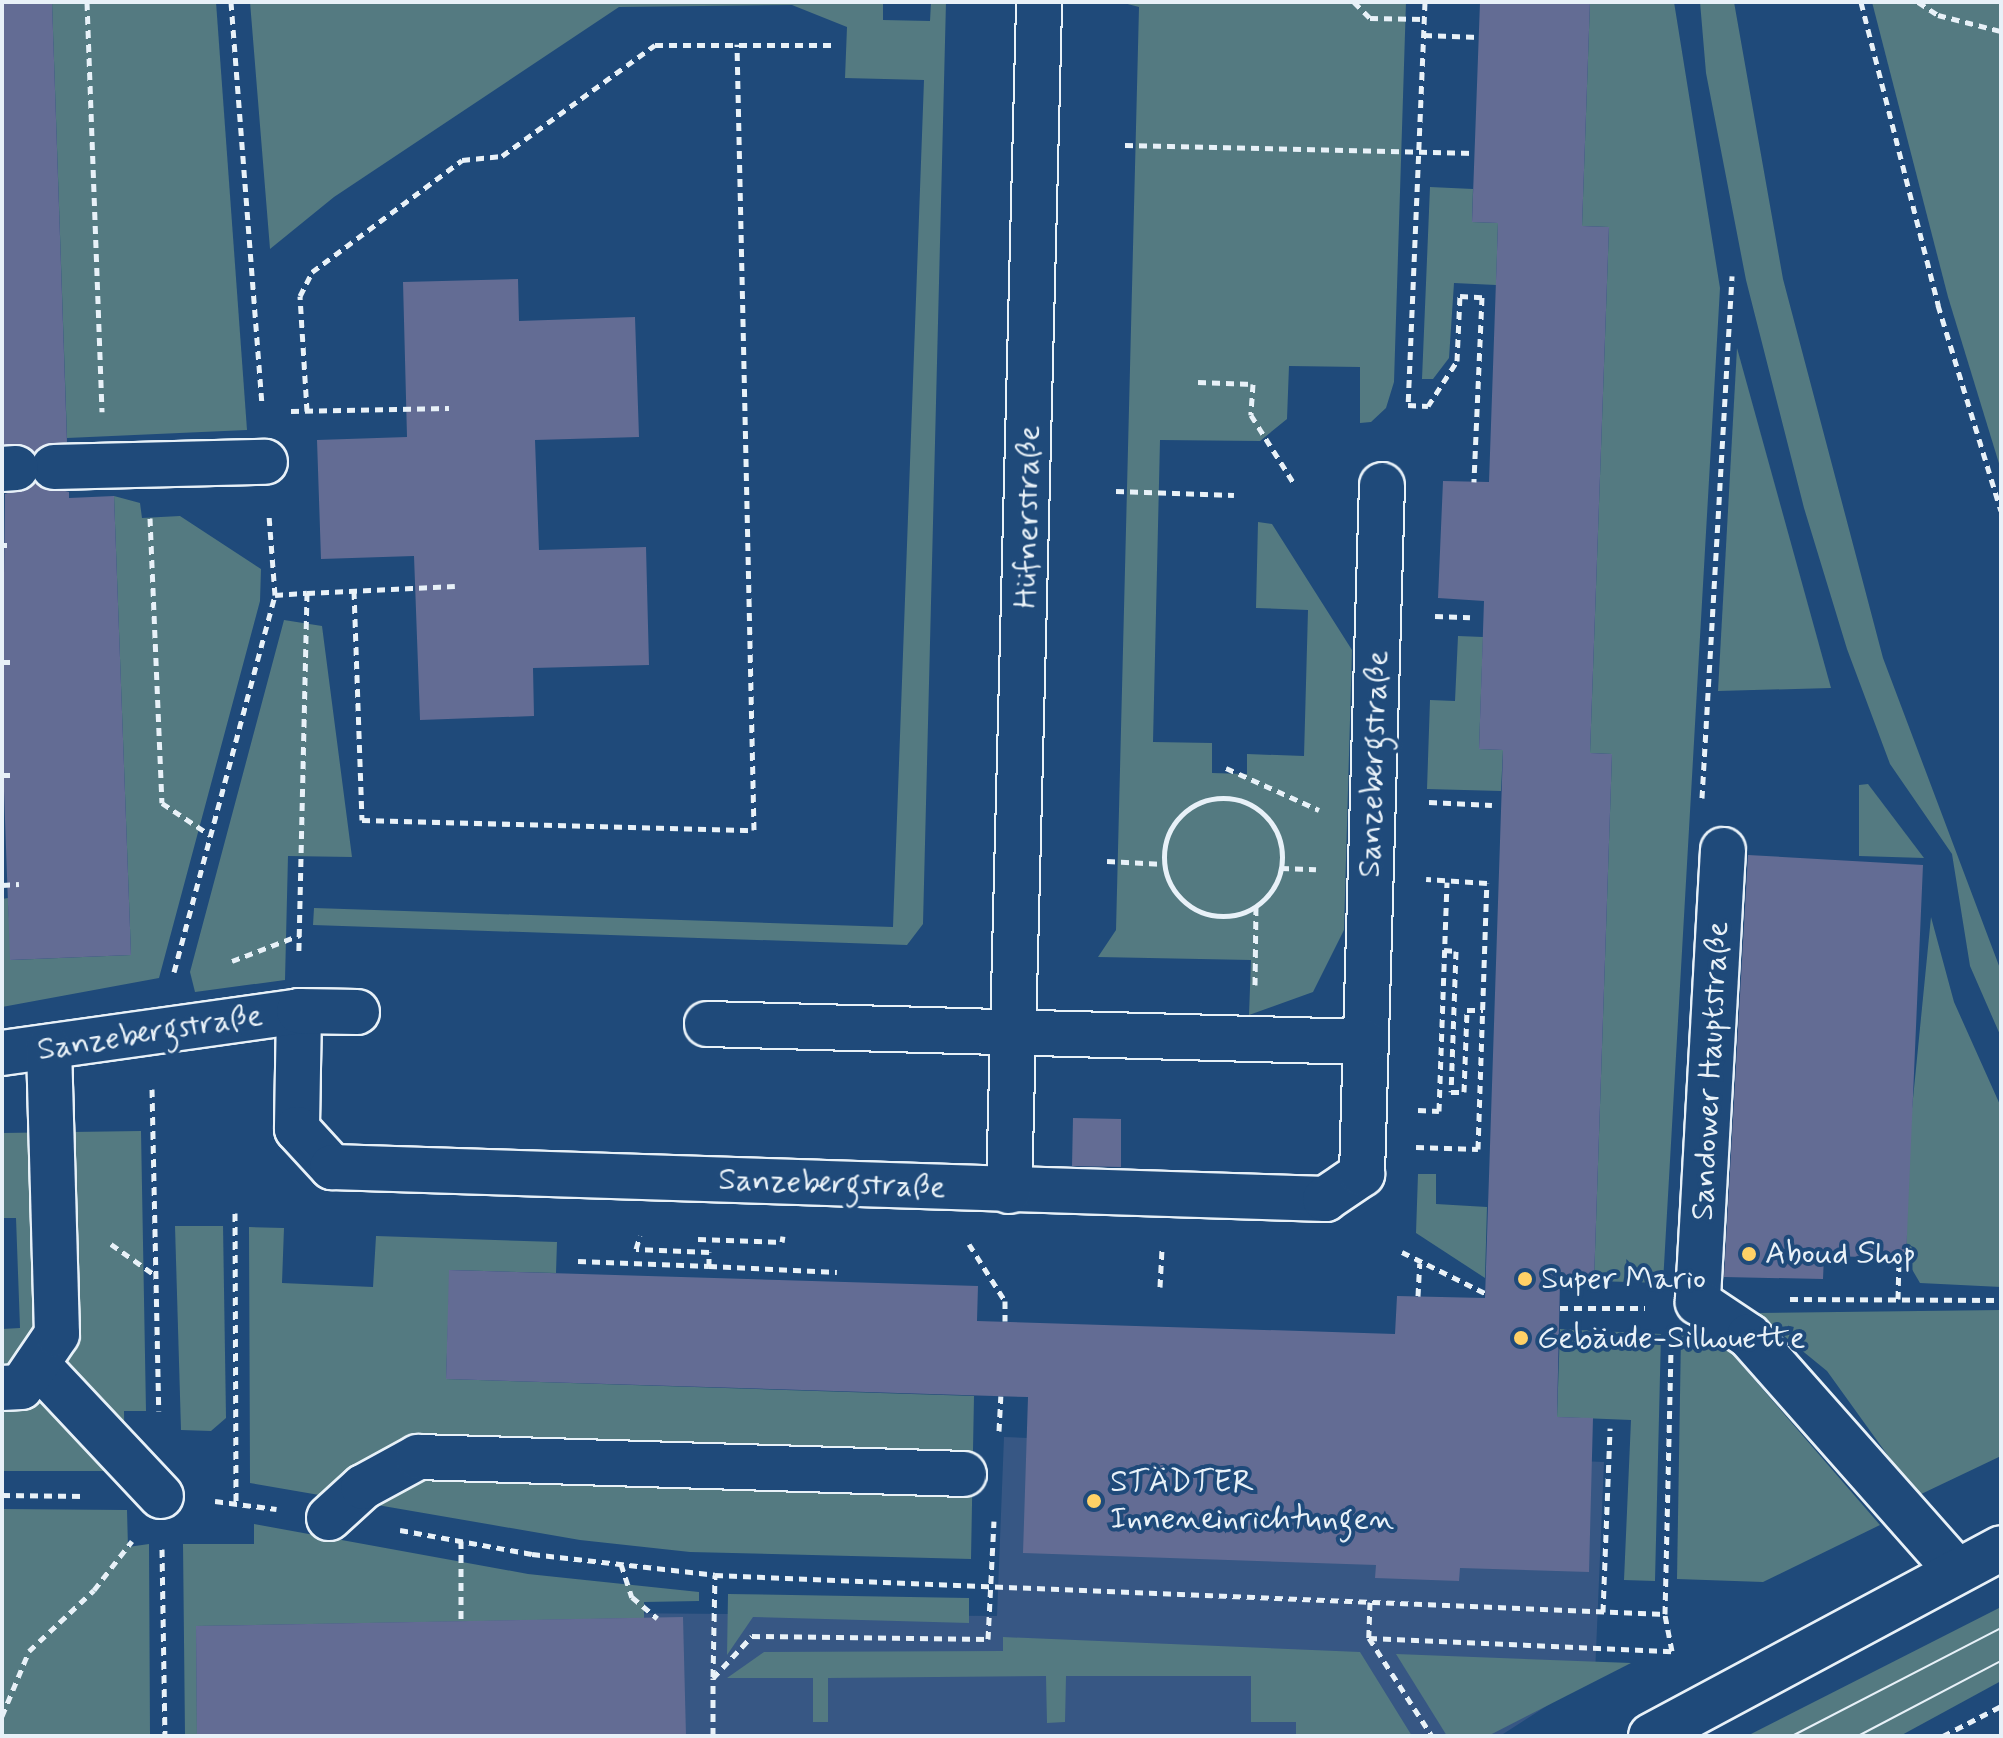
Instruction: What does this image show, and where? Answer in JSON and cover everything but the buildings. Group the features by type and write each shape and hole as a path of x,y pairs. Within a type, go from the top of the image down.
{"street":[{"name":"Hüfnerstraße","path":"1009,1191 1017,1033 1039,2"},
{"path":"24,468 265,462"},
{"name":"Sanzebergstraße","path":"299,1011 297,1129 332,1167 1325,1199 1362,1174 1382,485"},
{"name":"Sandower Hauptstraße","path":"1698,1302 1723,850"},
{"name":"Sanzebergstraße","path":"2,1053 299,1011 357,1012"},
{"path":"707,1024 1365,1042"},
{"path":"49,1048 57,1334 19,1376 161,1496"},
{"path":"1698,1302 1749,1336 1957,1571"},
{"path":"329,1518 363,1487 418,1457 964,1474"},
{"path":"1651,1736 2001,1548"}],"path":[{"path":"87,2 104,465"},
{"path":"171,985 275,595 231,2"},
{"path":"1354,2 1370,18 1424,19"},
{"path":"1425,2 1408,405 1428,406 1457,361 1460,296 1482,297 1474,482"},
{"path":"1861,2 1938,305 2001,511"},
{"path":"1918,2 1938,15 2001,31"},
{"path":"1424,35 1479,37"},
{"path":"354,591 362,820 754,830 737,44"},
{"path":"307,411 300,296 312,272 462,160 502,156 655,45 836,45"},
{"path":"1125,145 1475,153"},
{"path":"1198,382 1253,384 1251,415 1293,482"},
{"path":"283,411 449,408"},
{"path":"147,465 162,803 210,835"},
{"path":"1116,491 1234,495"},
{"path":"275,595 455,586"},
{"path":"299,1011 307,593"},
{"path":"1422,616 1470,617"},
{"path":"2,662 11,662"},
{"path":"1226,768 1308,810 1372,812"},
{"path":"2,775 15,775"},
{"path":"1253,1039 1256,906 1281,868 1272,823 1256,807 1211,798 1189,807 1174,823 1164,864 1173,890 1189,906 1223,915 1256,906"},
{"path":"1416,802 1492,805"},
{"path":"1107,861 1164,864"},
{"path":"1406,1110 1439,1111 1447,882 1487,883 1478,1149 1436,1148"},
{"path":"2,885 19,884"},
{"path":"1444,950 1456,951 1451,1092 1464,1092 1467,1010 1483,1010"},
{"path":"1005,1321 1005,1301 965,1238 1009,1191"},
{"path":"235,1213 236,1503"},
{"path":"680,1238 782,1242 783,1231"},
{"path":"651,1237 636,1236 636,1249 709,1252 709,1266"},
{"path":"1160,1287 1162,1244"},
{"path":"1402,1252 1485,1293"},
{"path":"1898,1299 1899,1258"},
{"path":"578,1261 837,1272"},
{"path":"1418,1296 1420,1263"},
{"path":"1369,1638 1672,1651 1665,1614 1672,1308 1698,1302 2001,1300"},
{"path":"998,1446 1001,1396"},
{"path":"1603,1612 1610,1428"},
{"path":"2,1716 29,1651 94,1590 161,1496"},
{"path":"329,1518 461,1541 715,1575 990,1589 1665,1614"},
{"path":"461,1541 461,1622"},
{"path":"621,1564 632,1597 657,1618"},
{"path":"713,1736 715,1575"},
{"path":"713,1678 752,1636 988,1639 990,1589"},
{"path":"1370,1602 1369,1638 1432,1736"},
{"path":"1943,1736 2001,1706"}],"shaded area":[{"path":"1004,1437 1604,1462 1595,1675 1500,1736 192,1736 191,1610 997,1616"}],"green space":[{"path":"52,2 216,2 247,430 67,438"},
{"path":"250,2 883,2 883,20 930,21 931,2 946,2 923,924 907,945 313,925 314,908 893,927 924,80 845,78 847,27 792,5 619,7 334,197 270,249"},
{"path":"1120,2 1406,2 1394,382 1386,408 1371,422 1360,423 1360,367 1289,366 1287,419 1260,441 1160,440 1153,742 1212,743 1212,773 1247,774 1247,754 1304,756 1308,610 1256,608 1258,522 1272,524 1352,650 1344,930 1313,992 1249,1015 1251,960 1098,957 1116,930 1139,7"},
{"path":"1590,2 1674,2 1720,288 1663,1283 1594,1281 1612,754 1590,753 1609,227 1582,226"},
{"path":"1700,2 1734,2 1783,279 1883,658 2001,971 2001,1037 1970,966 1952,854 1890,764 1847,649 1804,508 1746,280 1706,73"},
{"path":"1872,2 2001,2 2001,470 1948,297"},
{"path":"1430,187 1473,189 1472,222 1498,223 1496,285 1454,283 1449,358 1433,379 1422,379"},
{"path":"1737,348 1831,688 1718,691"},
{"path":"114,496 140,503 142,518 180,516 261,569 260,601 159,978 2,1007 2,899 8,898 11,960 131,955"},
{"path":"284,620 322,626 352,857 288,856 285,980 195,992 190,972"},
{"path":"1458,636 1483,637 1479,749 1503,750 1501,791 1427,789 1430,700 1455,701"},
{"path":"1868,784 1924,858 1859,856 1859,785"},
{"path":"1931,917 1954,1002 2001,1107 2001,1287 1920,1283 1906,1259 1908,1149"},
{"path":"141,1131 146,1411 124,1411 125,1471 2,1471 2,1329 20,1328 16,1218 2,1218 2,1133"},
{"path":"1418,1174 1436,1174 1436,1204 1487,1207 1485,1278 1416,1233"},
{"path":"175,1226 223,1226 226,1418 211,1431 181,1430"},
{"path":"249,1227 284,1228 282,1283 373,1287 376,1236 557,1242 556,1273 450,1270 446,1379 974,1396 971,1559 690,1552 580,1540 250,1483"},
{"path":"2001,1310 2001,1456 1917,1496 1827,1371 1756,1313"},
{"path":"1560,1329 1661,1334 1655,1581 1624,1580 1631,1420 1557,1417"},
{"path":"1681,1335 1709,1336 1728,1349 1880,1525 1763,1582 1677,1579"},
{"path":"2,1509 127,1510 128,1547 149,1544 150,1736 2,1736"},
{"path":"254,1524 528,1574 699,1592 699,1601 644,1602 644,1618 196,1626 197,1736 185,1736 183,1544 254,1544"},
{"path":"728,1594 969,1598 969,1623 753,1617 727,1655"},
{"path":"2001,1607 2001,1681 1900,1736 1747,1736"},
{"path":"1003,1637 1360,1652 1412,1736 1296,1736 1296,1722 1251,1722 1251,1676 1066,1676 1065,1722 1047,1723 1046,1676 828,1678 828,1722 813,1722 813,1678 727,1678 764,1652 1003,1651"},
{"path":"1396,1654 1631,1663 1488,1736 1447,1736"}],"tram line":[{"path":"1792,1736 2001,1628"},
{"path":"1858,1736 2001,1661"}],"place":[{"name":"Aboud Shop","path":"1749,1254"},
{"name":"Super Mario","path":"1525,1279"},
{"name":"Gebäude-Silhouette","path":"1521,1338"},
{"name":"STÄDTER Inneneinrichtungen","path":"1094,1501"}]}
